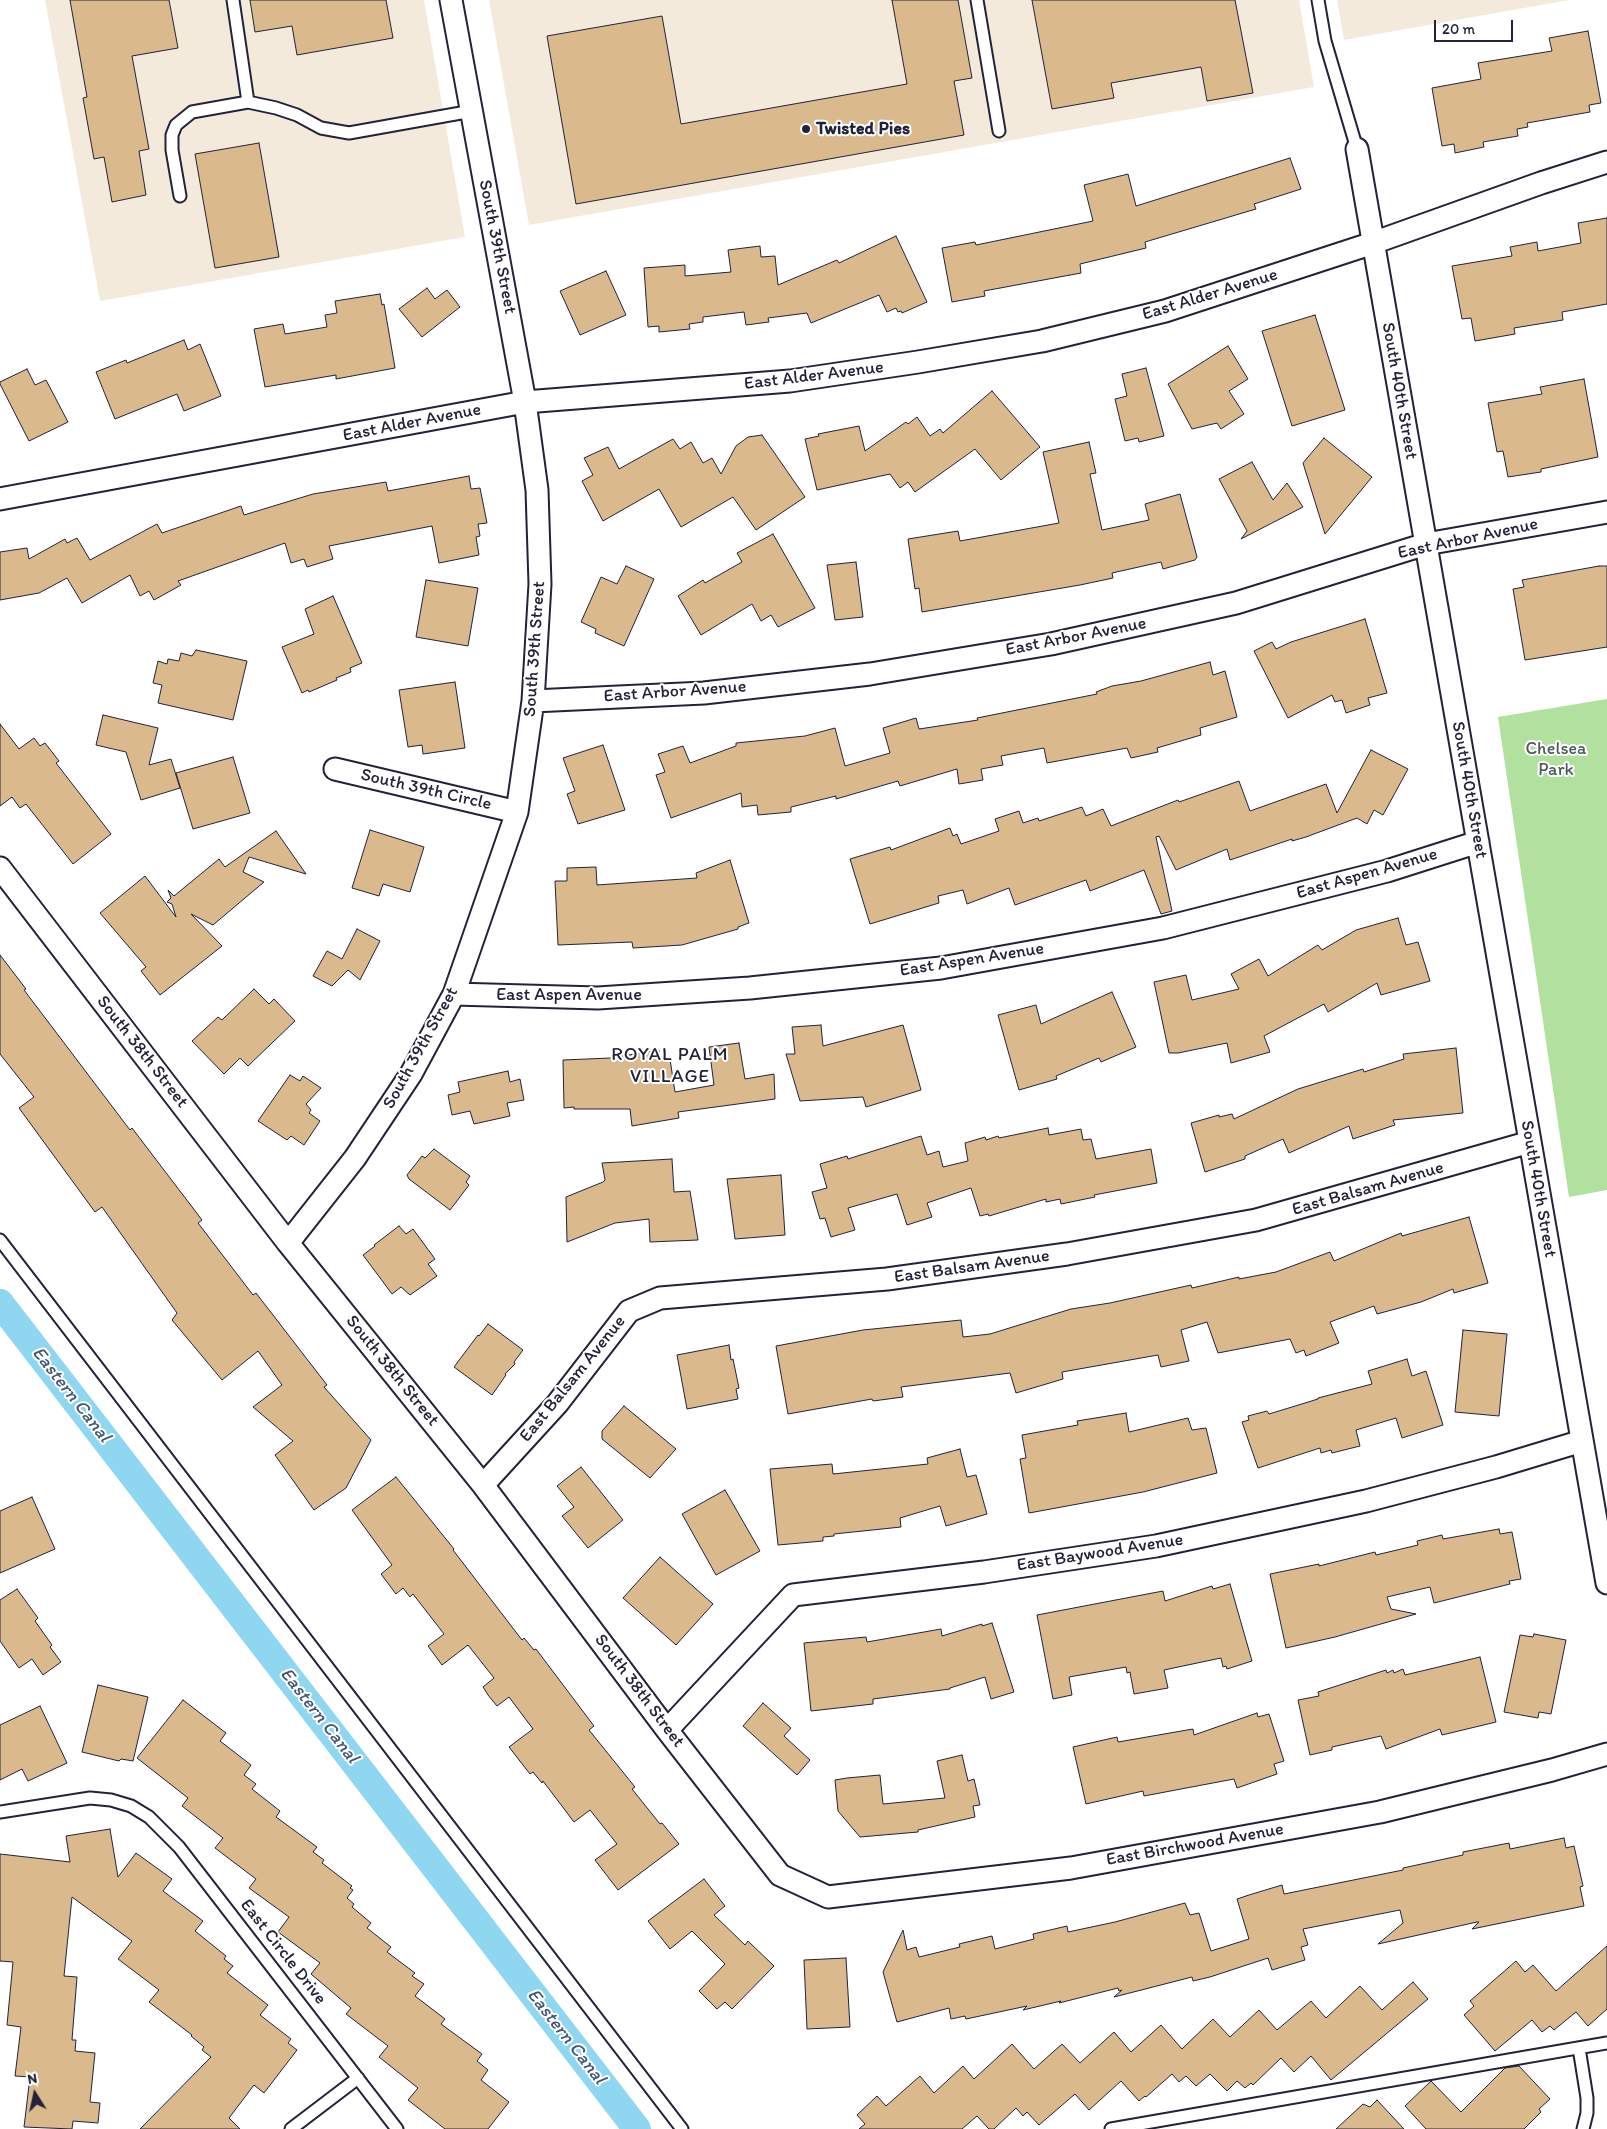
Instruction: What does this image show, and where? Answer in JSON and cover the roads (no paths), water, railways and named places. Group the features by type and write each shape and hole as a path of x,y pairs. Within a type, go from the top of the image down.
{"street":[{"name":"South 39th Street","path":"288,1243 360,1151 411,1074 454,994 517,812 533,700 540,584 536,490 525,402 451,0"},
{"name":"South 40th Street","path":"1357,149 1607,1583"},
{"name":"East Alder Avenue","path":"0,499 525,402 790,381 1042,341 1165,311 1373,244 1541,183 1607,162"},
{"name":"East Arbor Avenue","path":"533,700 704,693 870,674 1052,644 1236,603 1426,544 1607,512"},
{"name":"South 39th Circle","path":"335,769 517,812"},
{"name":"East Aspen Avenue","path":"454,994 598,998 750,988 941,968 1163,928 1387,871 1478,842"},
{"name":"South 38th Street","path":"0,868 288,1243 483,1485 667,1730 780,1875"},
{"name":"East Balsam Avenue","path":"483,1485 557,1404 629,1311 660,1298 887,1279 1067,1254 1256,1220 1530,1142"},
{"name":"East Baywood Avenue","path":"667,1730 793,1595 984,1572 1156,1546 1366,1501 1496,1467 1582,1441"},
{"name":"East Birchwood Avenue","path":"780,1875 828,1897 1070,1868 1380,1812 1552,1770 1607,1754"}],"lane":[{"path":"233,0 248,102"},
{"path":"977,0 999,131"},
{"name":"South 40th Street","path":"1318,0 1325,42 1357,149"},
{"path":"180,196 172,150 172,135 176,125 192,112 248,102 297,115 321,128 349,133 472,111"},
{"path":"0,1240 682,2129"},
{"name":"East Circle Drive","path":"0,1812 90,1798 111,1800 131,1806 149,1817 179,1847 397,2129"},
{"path":"1111,2129 1607,2043"},
{"path":"1579,2048 1587,2098 1587,2113 1583,2129"},
{"path":"291,2129 358,2078"}],"waterway":[{"name":"Eastern Canal","path":"0,1303 637,2129"}],"place":[{"name":"Twisted Pies","path":"806,129"}],"district":[{"name":"ROYAL PALM VILLAGE","path":"670,1066"}],"park label":[{"name":"Chelsea Park","path":"1556,760"}]}
